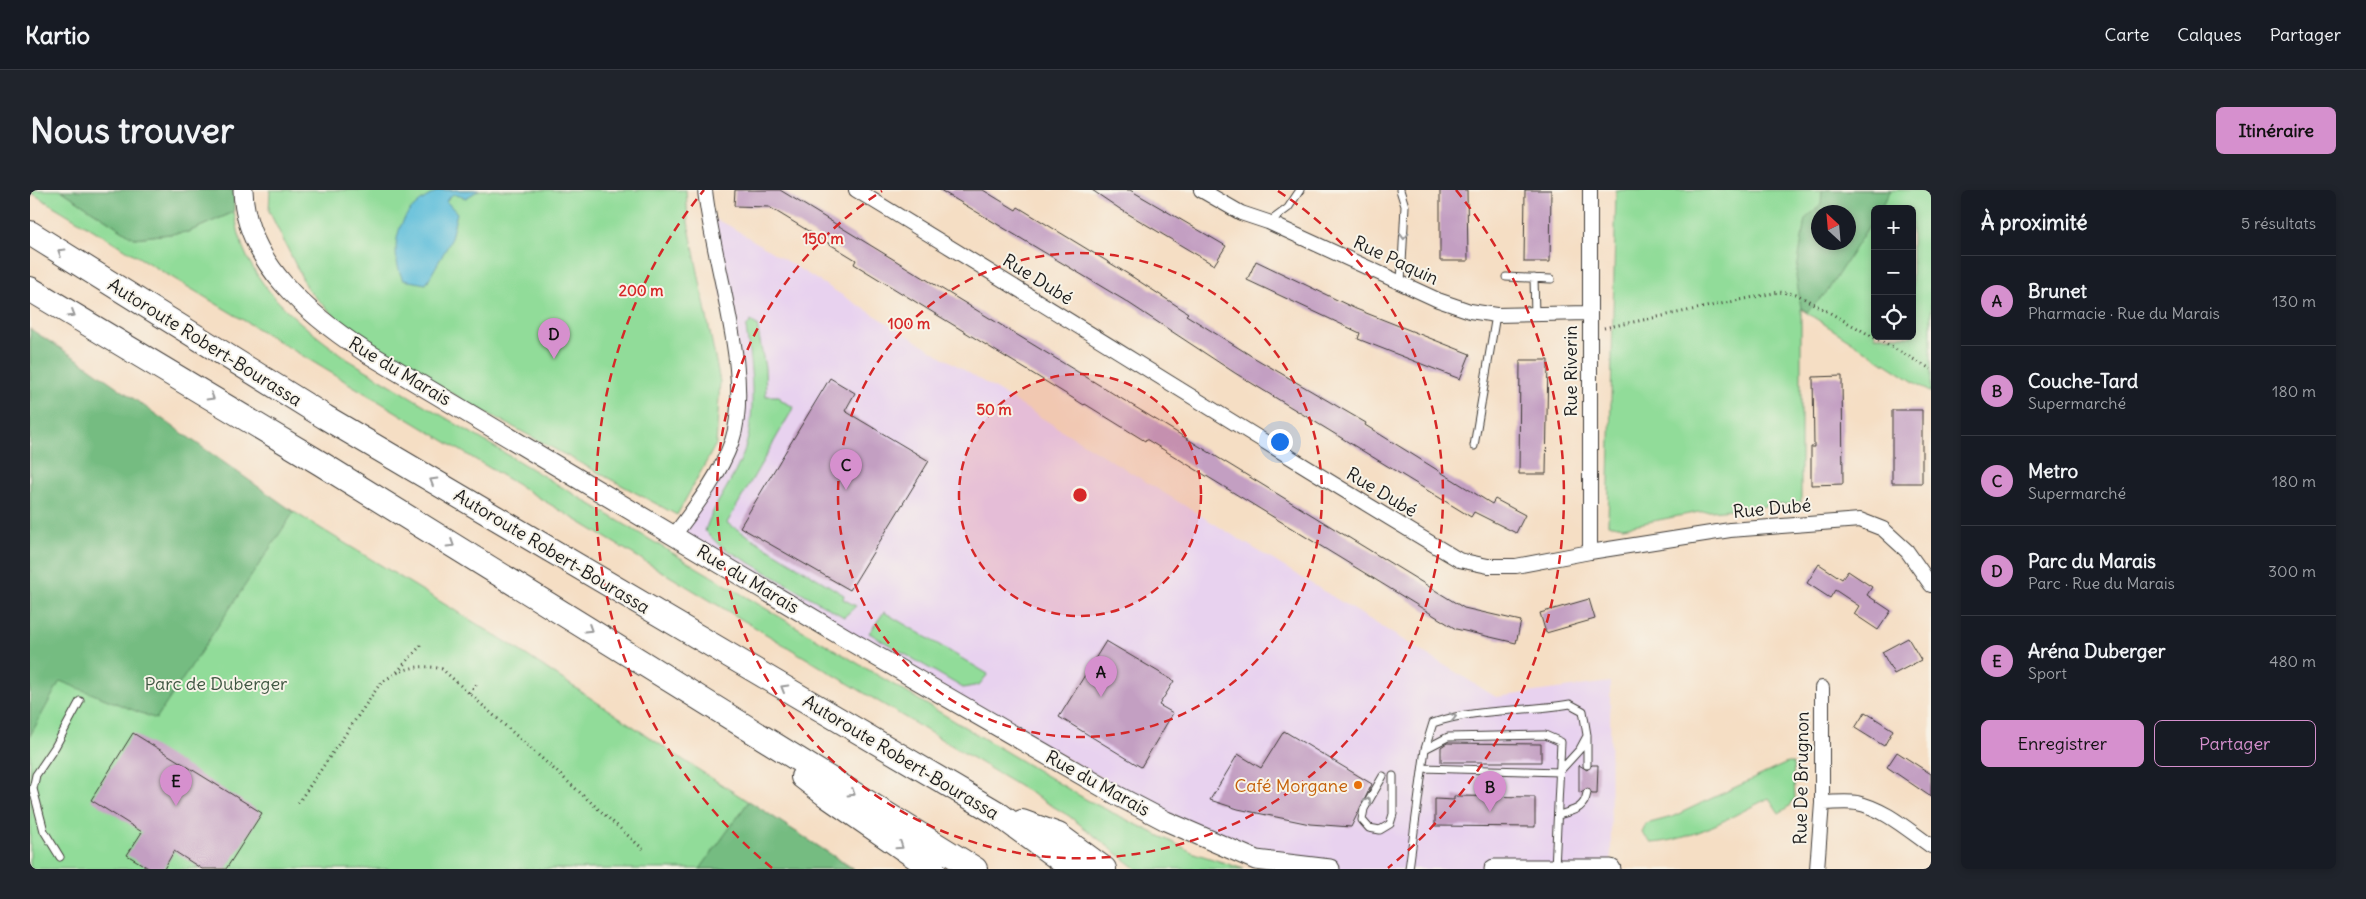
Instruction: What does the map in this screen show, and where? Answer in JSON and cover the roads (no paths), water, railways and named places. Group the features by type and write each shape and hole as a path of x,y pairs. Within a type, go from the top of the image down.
{"highway":[{"name":"Autoroute Robert-Bourassa","path":"30,233 326,417 997,813 1073,869"},
{"path":"30,289 320,463 976,869"},
{"path":"722,711 828,797 933,869"},
{"path":"997,813 1058,835 1104,869"}],"street":[{"name":"Rue du Marais","path":"243,190 250,224 262,255 285,286 338,334 675,534 852,642 1166,821 1256,860 1330,869"},
{"path":"675,534 721,465 732,440 737,416 738,384 730,329 707,216 704,190"},
{"name":"Rue Dubé","path":"856,190 988,269 1289,459 1459,560 1488,566 1516,566 1590,552 1730,530 1860,520 1883,529 1907,551 1931,585"},
{"name":"Rue Paquin","path":"1201,190 1241,213 1268,222 1401,283 1470,310 1496,315 1588,313"},
{"name":"Rue Riverin","path":"1590,190 1588,331 1590,552"},
{"name":"Rue De Brugnon","path":"1817,869 1822,803 1822,688"},
{"path":"1822,803 1855,802 1873,808 1895,820 1931,846"},
{"path":"1494,869 1611,869"}],"lane":[{"path":"1268,222 1288,208 1300,190"},
{"path":"1400,190 1405,206 1401,283"},
{"path":"1506,277 1551,278"},
{"path":"1534,278 1535,314"},
{"path":"1474,446 1496,315"},
{"path":"60,857 44,830 33,789 36,775 80,701"},
{"path":"1409,869 1425,749 1433,723 1454,716 1540,710 1570,704 1583,711 1587,735 1587,765"},
{"path":"1425,749 1448,737 1545,735 1561,742 1555,868"},
{"path":"1423,768 1559,772 1580,749 1587,735"},
{"path":"1383,776 1364,809 1362,820 1369,828 1380,830 1390,824 1393,776"},
{"path":"1559,815 1581,808 1585,803 1587,794"}],"water":[{"path":"439,190 479,190 466,198 453,194 446,201 457,213 450,242 426,284 403,280 399,271 396,250 399,230 409,212 421,201"}],"place":[{"name":"Parc du Marais","path":"554,359"},
{"name":"Metro","path":"846,490"},
{"name":"Brunet","path":"1101,697"},
{"name":"Café Morgane","path":"1358,785"},
{"name":"Aréna Duberger","path":"176,806"},
{"name":"Couche-Tard","path":"1490,812"}],"park label":[{"name":"Parc de Duberger","path":"216,683"}]}
